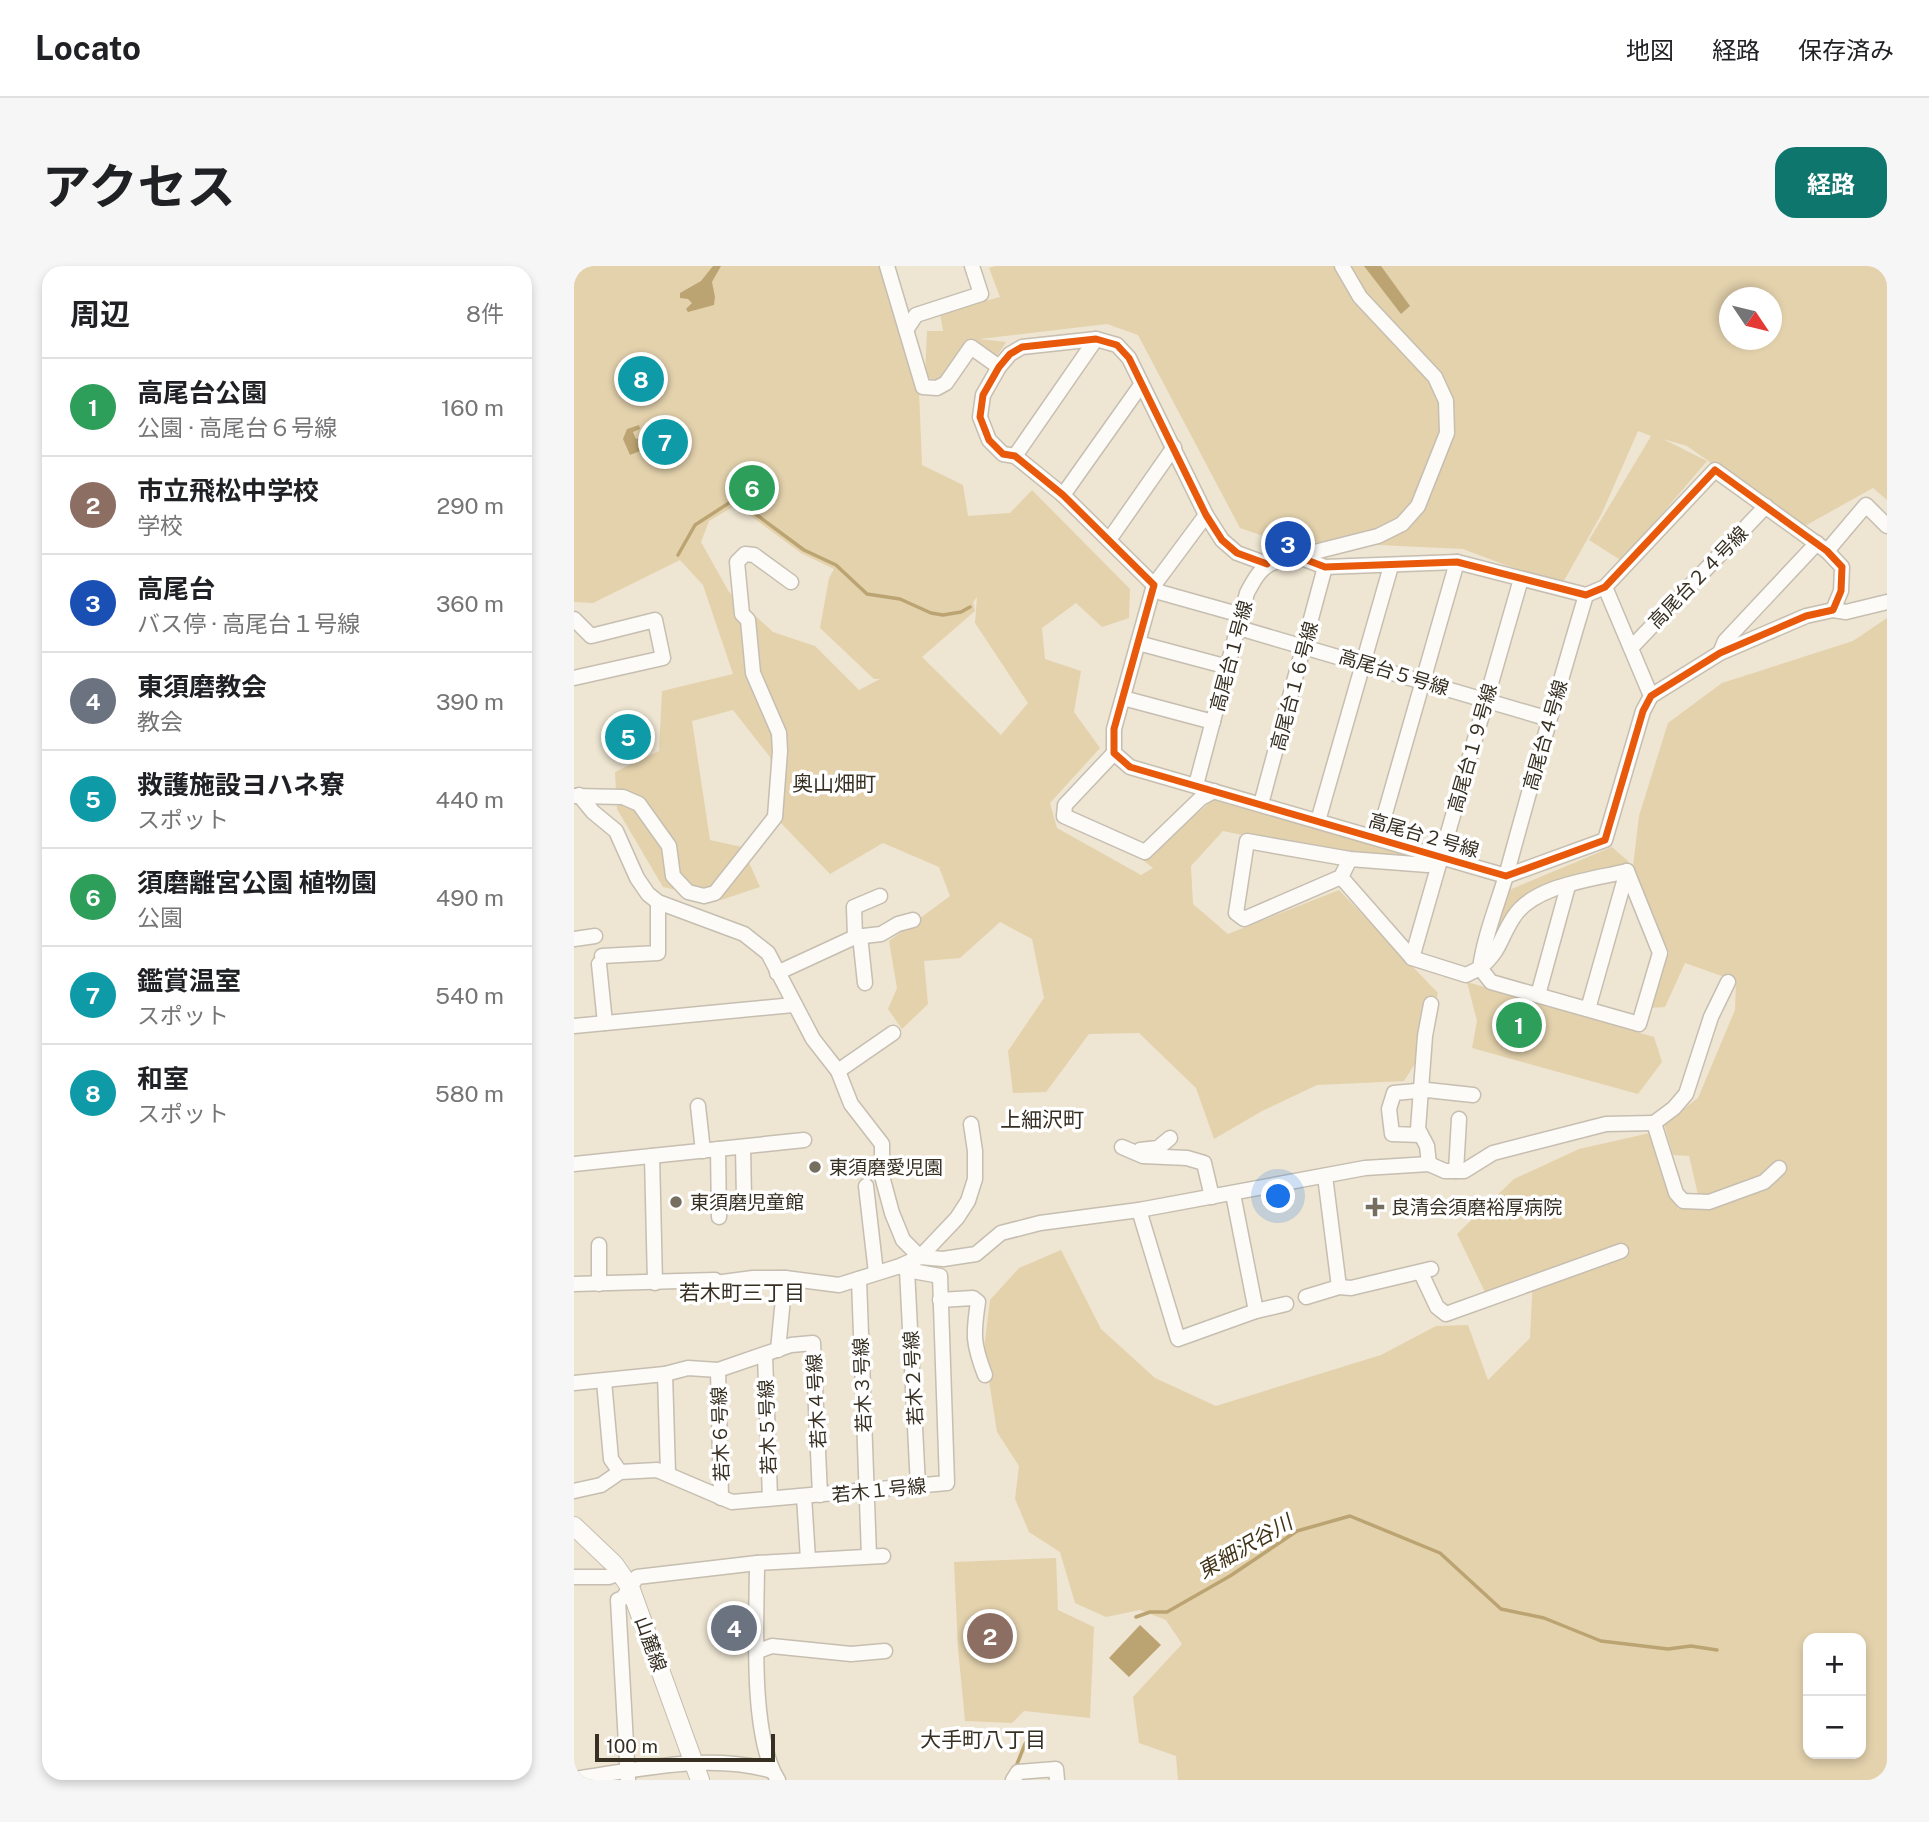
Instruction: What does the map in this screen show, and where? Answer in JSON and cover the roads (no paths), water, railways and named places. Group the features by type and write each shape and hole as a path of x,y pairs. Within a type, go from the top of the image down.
{"main road":[{"name":"山麓線","path":"574,1526 596,1545 625,1580 696,1772"}],"street":[{"path":"887,266 923,387 937,388 946,383 971,347 999,367"},
{"path":"906,330 916,315 981,294 972,266"},
{"path":"1154,585 1062,495 1015,456 1003,454 989,440 979,417 983,395 999,367 1010,354 1022,347 1096,339 1117,345 1129,358 1206,515 1222,540 1237,553 1268,564 1378,536 1402,524 1418,506 1447,433 1446,401 1435,377 1360,297 1342,266"},
{"path":"1015,456 1096,339"},
{"path":"1062,495 1141,385"},
{"path":"1109,540 1174,447"},
{"path":"1299,557 1325,567 1457,562 1586,595 1605,587 1715,470 1822,547 1842,567 1841,591 1833,610"},
{"path":"1720,653 1725,641 1866,505 1887,526"},
{"name":"高尾台２４号線","path":"1631,648 1766,506"},
{"path":"1206,515 1154,585 1114,729 1114,753 1065,805 1064,816 1145,852 1201,798 1214,791"},
{"path":"576,796 623,797 639,804 669,846 673,876 688,892 704,896 715,893 775,817 780,751 779,733 753,673 748,620 742,614 737,562 745,554 754,555 791,582"},
{"path":"1378,838 1457,562"},
{"name":"高尾台１号線","path":"1196,785 1247,593 1258,574 1268,564"},
{"path":"1318,821 1391,566"},
{"name":"高尾台１６号線","path":"1261,804 1325,567"},
{"name":"高尾台１９号線","path":"1412,958 1521,579"},
{"name":"高尾台５号線","path":"1154,585 1159,592 1305,646 1549,719"},
{"path":"1605,587 1651,696"},
{"name":"高尾台４号線","path":"1480,968 1483,948 1586,595"},
{"path":"1506,876 1605,840 1643,711 1651,696 1720,653 1806,616 1833,610 1846,612 1887,602"},
{"path":"574,619 591,636 655,620 663,658 574,678"},
{"path":"1138,643 1228,667"},
{"path":"1123,698 1213,722"},
{"name":"高尾台２号線","path":"1114,753 1130,767 1506,876"},
{"path":"576,796 616,831 637,878 648,894 658,902 744,934 768,953 813,1039 838,1071 851,1104 882,1144 882,1176 892,1213 903,1240 920,1257 943,1259 976,1254 1001,1233 1040,1223 1139,1210 1365,1168 1429,1164 1445,1171 1464,1171 1493,1153 1606,1124 1654,1123 1674,1108 1686,1094 1711,1017 1728,982"},
{"path":"1350,859 1340,877 1244,919 1236,914 1247,841 1350,859 1428,865 1441,857"},
{"path":"1340,877 1412,958 1466,975 1480,968 1495,954 1513,918 1537,895 1627,871"},
{"path":"1480,968 1491,982 1639,1024 1660,953 1627,871"},
{"path":"1588,1009 1627,871"},
{"path":"1538,995 1569,886"},
{"path":"865,983 854,907 880,896"},
{"path":"605,1023 601,960 658,953 658,902"},
{"path":"777,973 857,937 881,934 898,924 912,920"},
{"path":"574,939 595,936"},
{"path":"1429,1164 1427,1146 1418,1129 1425,1036 1431,1004"},
{"path":"574,1026 793,1005"},
{"path":"838,1071 892,1033"},
{"path":"1421,1135 1392,1134 1389,1109 1394,1093 1422,1091 1473,1095"},
{"path":"698,1107 710,1150 719,1217"},
{"path":"1456,1171 1459,1119"},
{"path":"1654,1123 1676,1193 1683,1201 1709,1202 1764,1182 1779,1168"},
{"path":"574,1284 715,1280 715,1283 785,1278 839,1285 876,1273 904,1268 920,1257 957,1218 968,1201 975,1179 971,1124"},
{"path":"1170,1138 1158,1148 1127,1149 1143,1156 1187,1158 1204,1163 1212,1197"},
{"path":"574,1164 804,1140"},
{"path":"743,1147 744,1199"},
{"path":"652,1156 655,1283"},
{"path":"1325,1176 1339,1287"},
{"path":"866,1186 876,1273"},
{"path":"1233,1194 1255,1311"},
{"path":"1139,1210 1178,1339 1255,1311 1286,1304"},
{"path":"599,1245 599,1283"},
{"path":"1306,1297 1339,1287 1351,1288 1426,1271 1437,1307 1446,1314 1621,1251"},
{"name":"若木１号線","path":"574,1491 601,1485 620,1472 657,1470 732,1502 947,1483 940,1276 904,1268"},
{"name":"若木２号線","path":"904,1268 918,1486"},
{"name":"若木５号線","path":"770,1498 772,1353 785,1278"},
{"name":"若木３号線","path":"808,1559 876,1556 866,1490 859,1279"},
{"path":"940,1300 973,1298 978,1302 973,1332 975,1349 985,1375"},
{"name":"若木４号線","path":"772,1353 791,1345 813,1343 820,1495"},
{"path":"574,1384 665,1374 688,1368 718,1370 772,1353"},
{"name":"若木６号線","path":"718,1370 722,1498"},
{"path":"665,1374 668,1473"},
{"path":"604,1381 611,1459 620,1472"},
{"path":"574,1577 625,1580 808,1559 804,1496"},
{"path":"757,1563 759,1721 775,1775"},
{"path":"625,1580 623,1598 618,1600 628,1776"},
{"path":"758,1651 772,1646 850,1654 885,1651"},
{"path":"574,1779 696,1772 750,1764 775,1775"},
{"path":"1013,1779 1023,1770 1057,1774"}],"waterway":[{"path":"678,555 695,525 732,501 738,501 804,550 836,565 867,594 900,599 931,613 943,615 961,612 970,607"},
{"name":"東細沢谷川","path":"1136,1617 1150,1612 1167,1612 1230,1576 1297,1531 1350,1516 1440,1553 1501,1609 1544,1618 1601,1641 1668,1649 1691,1646 1717,1650"},
{"name":"東細沢谷川","path":"1015,1769 1034,1730"}],"place":[{"name":"和室","path":"641,379"},
{"name":"鑑賞温室","path":"665,442"},
{"name":"須磨離宮公園 植物園","path":"752,488"},
{"name":"高尾台","path":"1288,544"},
{"name":"救護施設ヨハネ寮","path":"628,737"},
{"name":"高尾台公園","path":"1519,1025"},
{"name":"東須磨愛児園","path":"815,1167"},
{"name":"東須磨児童館","path":"676,1202"},
{"name":"良清会須磨裕厚病院","path":"1375,1207"},
{"name":"東須磨教会","path":"734,1628"},
{"name":"市立飛松中学校","path":"990,1636"}],"district":[{"name":"奥山畑町","path":"834,784"},
{"name":"上細沢町","path":"1042,1120"},
{"name":"若木町三丁目","path":"742,1293"},
{"name":"大手町八丁目","path":"983,1740"}]}
